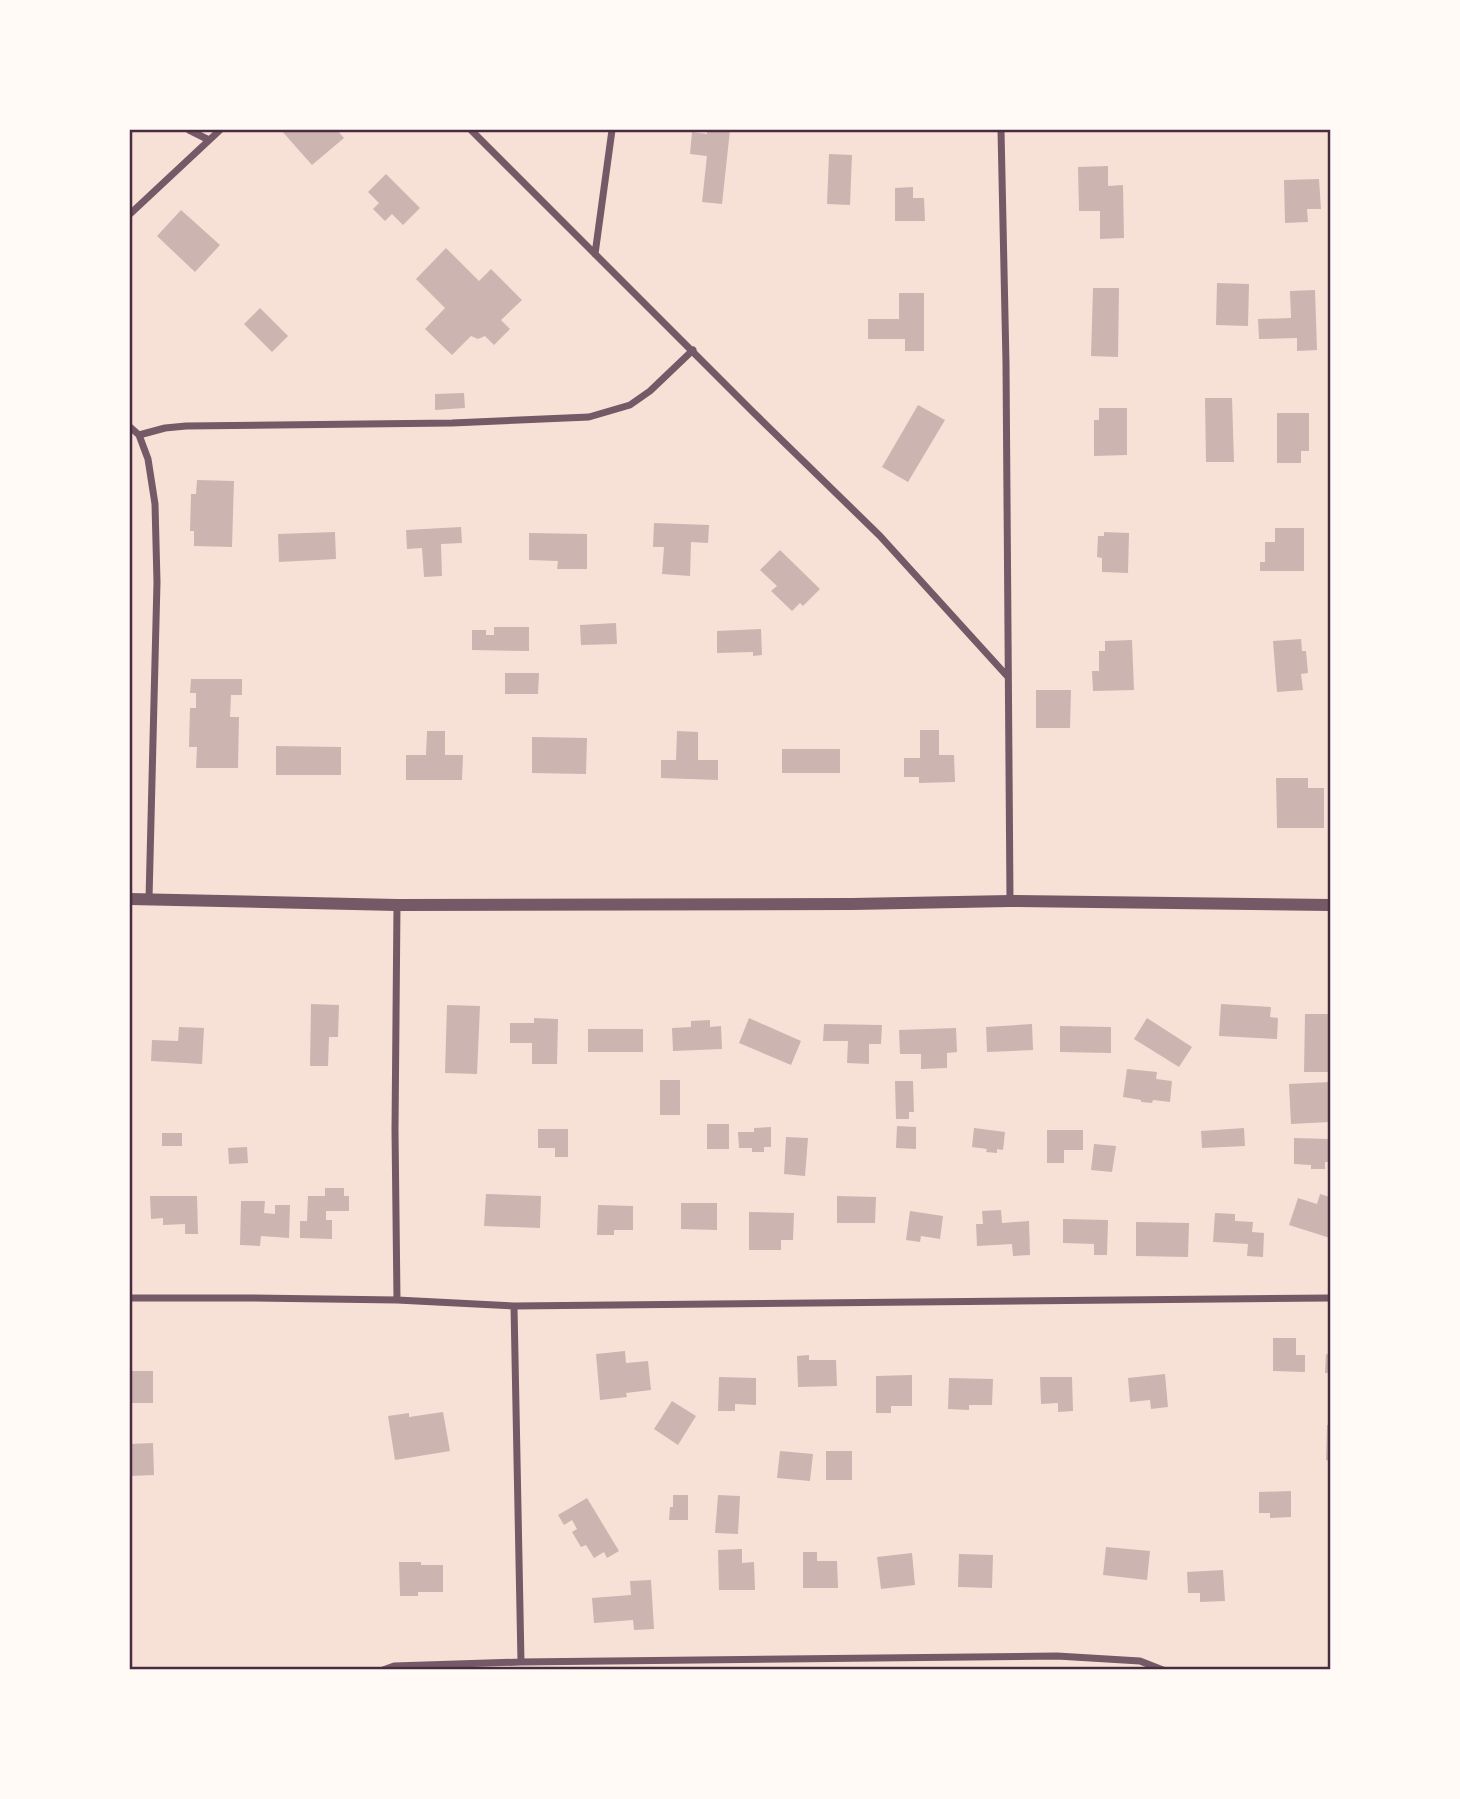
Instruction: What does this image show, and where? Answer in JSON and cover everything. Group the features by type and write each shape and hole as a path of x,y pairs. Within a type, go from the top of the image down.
{"street":[{"path":"189,130 209,139"},
{"path":"130,214 220,130"},
{"path":"471,130 880,536 1008,677"},
{"path":"595,254 612,130"},
{"path":"1001,130 1010,901"},
{"path":"1001,130 1007,377 1010,901"},
{"path":"139,435 186,426 452,423 589,417 629,405 650,391 693,351"},
{"path":"130,427 139,435 148,459 155,504 157,583 149,899"},
{"path":"130,899 397,905 1010,901 1331,905"},
{"path":"397,905 397,1300"},
{"path":"130,1298 397,1300 514,1306 1331,1298"},
{"path":"514,1306 521,1662"},
{"path":"383,1670 394,1666 521,1662 1057,1656 1140,1661 1163,1670"}],"building":[{"path":"281,130 337,130 344,138 312,165"},
{"path":"707,130 730,130 722,204 702,202 707,156 690,154 692,132 707,134"},
{"path":"829,154 852,155 850,205 827,204"},
{"path":"1108,166 1108,186 1123,185 1124,238 1100,239 1100,211 1079,211 1078,167"},
{"path":"386,174 420,208 403,225 392,214 385,221 373,209 379,203 368,192"},
{"path":"1319,179 1321,209 1307,209 1308,222 1285,223 1284,180"},
{"path":"913,187 913,198 924,198 925,221 895,221 895,188"},
{"path":"181,210 220,245 195,272 157,236"},
{"path":"446,248 479,281 491,269 522,300 501,320 510,329 494,345 485,336 478,339 471,336 452,355 425,329 445,308 416,279"},
{"path":"1217,283 1249,284 1248,326 1216,325"},
{"path":"1093,288 1119,288 1118,357 1091,356"},
{"path":"1315,290 1317,350 1297,351 1297,338 1259,339 1258,319 1291,318 1290,291"},
{"path":"899,293 924,293 924,351 905,351 905,339 868,339 868,319 899,319"},
{"path":"260,308 288,336 272,352 244,324"},
{"path":"464,393 465,408 435,410 435,394"},
{"path":"1205,398 1232,398 1234,462 1206,462"},
{"path":"918,405 945,420 908,482 882,467"},
{"path":"1099,408 1127,408 1127,455 1094,456 1094,420 1099,420"},
{"path":"1277,413 1309,413 1309,451 1301,451 1301,463 1277,463"},
{"path":"197,480 234,481 232,547 194,546 194,531 190,531 191,494 196,494"},
{"path":"654,523 709,525 708,543 691,542 690,576 662,574 664,547 653,547"},
{"path":"461,527 462,543 441,544 442,576 424,577 422,548 407,549 406,530"},
{"path":"1275,528 1304,528 1304,571 1260,571 1260,562 1265,562 1265,542 1275,542"},
{"path":"335,532 336,559 279,562 278,534"},
{"path":"1104,532 1129,533 1128,573 1102,572 1102,558 1097,557 1098,536 1104,536"},
{"path":"529,533 587,534 587,569 557,569 558,561 529,560"},
{"path":"780,550 820,589 803,606 800,603 792,611 771,591 777,586 760,570"},
{"path":"616,623 617,644 581,645 580,625"},
{"path":"494,627 529,627 529,651 472,650 472,630 486,630 486,635 494,635"},
{"path":"761,629 762,655 753,656 753,652 717,653 717,631"},
{"path":"1301,639 1302,651 1306,651 1308,673 1301,674 1303,690 1277,692 1273,641"},
{"path":"1132,640 1134,690 1093,691 1092,671 1099,671 1099,651 1105,651 1105,641"},
{"path":"505,673 539,673 538,694 505,694"},
{"path":"191,679 242,679 242,695 231,695 230,717 239,717 238,768 196,768 197,747 189,747 190,708 196,708 196,693 190,693"},
{"path":"1036,690 1071,690 1070,728 1036,728"},
{"path":"920,730 939,730 939,755 954,755 955,782 919,783 919,777 904,777 904,758 920,758"},
{"path":"427,731 445,731 445,755 463,755 462,780 406,780 406,755 426,755"},
{"path":"677,731 698,732 698,760 718,760 718,780 661,778 661,760 676,760"},
{"path":"532,737 587,738 586,774 532,773"},
{"path":"276,746 341,747 341,775 276,775"},
{"path":"782,749 840,749 840,773 782,773"},
{"path":"1276,778 1308,778 1308,788 1324,788 1324,828 1277,828"},
{"path":"311,1004 339,1005 338,1037 329,1037 328,1066 310,1066"},
{"path":"1221,1004 1271,1007 1270,1017 1278,1018 1277,1039 1219,1036"},
{"path":"447,1005 480,1006 477,1074 445,1073"},
{"path":"1305,1014 1330,1014 1330,1072 1304,1072"},
{"path":"534,1018 558,1019 557,1064 532,1064 532,1043 510,1043 510,1023 534,1023"},
{"path":"749,1018 801,1041 791,1065 739,1043"},
{"path":"1147,1018 1192,1047 1179,1067 1134,1039"},
{"path":"710,1020 710,1027 721,1026 722,1049 673,1051 672,1028 691,1027 691,1021"},
{"path":"824,1024 882,1025 881,1044 869,1044 869,1064 847,1063 848,1041 823,1041"},
{"path":"1032,1024 1033,1050 987,1052 986,1027"},
{"path":"1060,1026 1111,1027 1111,1053 1060,1052"},
{"path":"179,1027 204,1028 202,1064 151,1061 152,1040 178,1041"},
{"path":"956,1028 957,1052 947,1053 947,1068 921,1069 921,1054 900,1054 899,1030"},
{"path":"588,1029 643,1029 643,1052 588,1052"},
{"path":"1127,1069 1157,1072 1156,1079 1172,1081 1170,1102 1141,1102 1123,1097"},
{"path":"660,1080 680,1080 680,1115 660,1115"},
{"path":"895,1081 913,1081 914,1112 909,1112 909,1119 896,1119"},
{"path":"1330,1082 1330,1122 1291,1124 1289,1084"},
{"path":"707,1124 729,1124 729,1149 707,1149"},
{"path":"897,1126 916,1127 916,1149 896,1148"},
{"path":"771,1127 771,1147 764,1147 764,1152 739,1148 738,1132 754,1132 754,1128"},
{"path":"974,1128 1005,1132 1003,1150 997,1149 997,1153 986,1152 987,1149 972,1147"},
{"path":"1244,1128 1245,1146 1202,1148 1201,1131"},
{"path":"538,1129 568,1129 568,1157 555,1157 555,1148 538,1148"},
{"path":"1047,1130 1083,1130 1083,1150 1064,1150 1064,1163 1047,1163"},
{"path":"162,1133 182,1133 182,1146 162,1146"},
{"path":"786,1137 808,1138 805,1176 784,1174"},
{"path":"1294,1138 1330,1139 1330,1162 1325,1162 1325,1169 1311,1169 1311,1165 1294,1164"},
{"path":"1094,1144 1116,1146 1112,1172 1091,1170"},
{"path":"247,1147 248,1163 229,1164 228,1148"},
{"path":"325,1188 344,1188 344,1196 349,1196 349,1211 326,1211 326,1220 332,1220 332,1239 300,1238 300,1221 307,1221 308,1196 325,1196"},
{"path":"486,1194 541,1196 540,1228 484,1226"},
{"path":"1320,1194 1330,1197 1330,1238 1289,1225 1298,1198 1317,1204"},
{"path":"150,1196 197,1196 198,1234 185,1234 185,1224 163,1225 163,1218 151,1219"},
{"path":"837,1196 876,1197 875,1223 837,1223"},
{"path":"241,1201 265,1201 264,1213 275,1214 275,1205 290,1205 289,1238 261,1236 260,1246 240,1245"},
{"path":"681,1203 717,1203 717,1230 681,1229"},
{"path":"598,1205 633,1206 633,1230 614,1230 614,1235 597,1235"},
{"path":"1001,1210 1002,1223 1029,1221 1030,1255 1013,1256 1012,1244 977,1246 976,1224 983,1224 982,1211"},
{"path":"910,1211 943,1216 940,1239 921,1236 920,1242 906,1240"},
{"path":"749,1212 794,1213 793,1240 781,1240 781,1250 749,1250"},
{"path":"1215,1213 1235,1214 1235,1221 1253,1222 1252,1232 1264,1233 1263,1257 1247,1256 1248,1244 1213,1242"},
{"path":"1063,1219 1108,1220 1107,1255 1094,1255 1094,1244 1063,1243"},
{"path":"1136,1222 1189,1223 1188,1257 1136,1256"},
{"path":"1273,1338 1296,1338 1296,1355 1305,1355 1305,1372 1273,1371"},
{"path":"625,1351 626,1363 648,1361 651,1390 626,1393 627,1397 600,1400 596,1354"},
{"path":"1326,1354 1330,1355 1330,1373 1325,1373"},
{"path":"809,1355 809,1360 836,1360 837,1386 798,1387 797,1356"},
{"path":"130,1371 153,1371 153,1403 130,1403"},
{"path":"1165,1374 1168,1407 1151,1409 1150,1400 1130,1402 1128,1378"},
{"path":"912,1375 912,1406 891,1406 891,1413 876,1413 876,1376"},
{"path":"719,1377 756,1378 756,1405 735,1404 735,1411 718,1411"},
{"path":"1040,1377 1072,1377 1073,1411 1058,1412 1058,1403 1041,1404"},
{"path":"949,1378 993,1379 992,1405 969,1405 969,1410 948,1409"},
{"path":"672,1401 696,1416 678,1445 654,1429"},
{"path":"443,1412 450,1451 395,1460 388,1416 409,1413 409,1417"},
{"path":"1327,1425 1330,1425 1330,1461 1326,1460"},
{"path":"153,1443 154,1475 130,1476 130,1444"},
{"path":"780,1451 813,1454 810,1481 777,1478"},
{"path":"826,1451 852,1451 852,1480 826,1480"},
{"path":"1291,1491 1291,1517 1270,1518 1270,1513 1259,1513 1259,1492"},
{"path":"673,1495 688,1495 688,1520 669,1520"},
{"path":"718,1495 740,1496 738,1534 715,1533"},
{"path":"587,1498 619,1551 607,1558 604,1552 594,1558 586,1545 581,1547 572,1532 577,1529 572,1520 564,1525 558,1515"},
{"path":"1106,1547 1150,1551 1147,1580 1103,1575"},
{"path":"742,1549 742,1563 754,1562 755,1590 719,1590 718,1550"},
{"path":"803,1552 817,1552 817,1561 837,1561 838,1588 803,1588"},
{"path":"912,1553 915,1585 881,1589 877,1557"},
{"path":"959,1554 993,1555 992,1588 958,1587"},
{"path":"399,1562 443,1565 443,1592 418,1592 418,1596 400,1596"},
{"path":"1223,1570 1225,1601 1200,1602 1200,1593 1188,1593 1187,1572"},
{"path":"651,1580 654,1629 634,1630 633,1620 594,1623 592,1598 631,1595 630,1581"}]}
